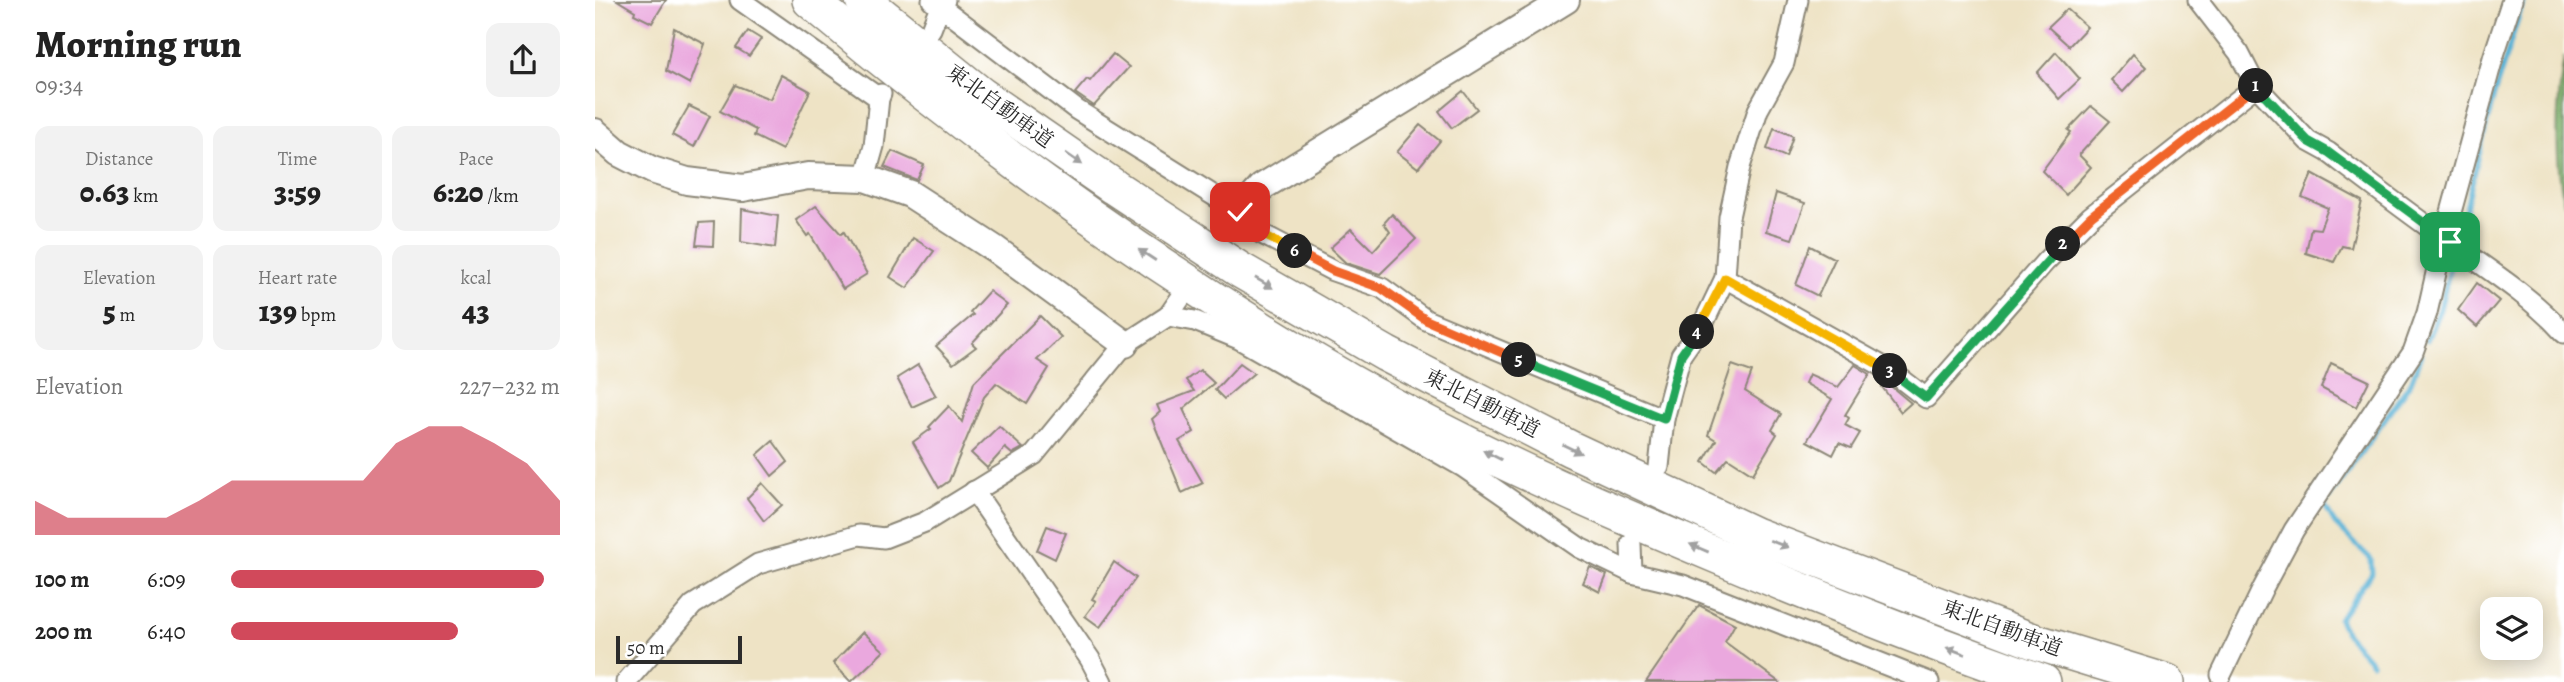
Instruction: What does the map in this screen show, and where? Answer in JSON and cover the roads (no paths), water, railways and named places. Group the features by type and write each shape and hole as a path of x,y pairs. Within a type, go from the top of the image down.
{"highway":[{"name":"東北自動車道","path":"810,0 975,134 1090,218 1219,302 1352,383 1520,470 1669,536 1868,618 2043,682"},
{"name":"東北自動車道","path":"863,0 981,95 1114,187 1240,270 1386,354 1571,449 1755,535 2032,641 2167,682"}],"street":[{"path":"740,0 880,96 874,146 865,178"},
{"path":"1240,212 1262,187 1566,0"},
{"path":"1659,467 1664,419 1681,355 1704,322 1725,278 1729,217 1740,167 1758,110 1784,63 1798,0"},
{"path":"2198,0 2239,54 2256,86 2308,141 2328,152 2545,312 2564,333"},
{"path":"2221,675 2294,530 2413,352 2452,243 2493,58 2512,0"},
{"path":"931,29 939,2 1077,110 1240,212 1262,234 1333,271 1381,288 1426,320 1664,419"},
{"path":"1725,278 1891,371 1926,398 2045,262 2091,216 2256,86"},
{"path":"595,134 619,153 687,181 743,188 808,176 865,178 910,194 940,212 1125,344"},
{"path":"625,682 693,605 758,564 859,535 884,538 925,522 1034,455 1125,344 1168,316 1182,296"},
{"path":"1168,316 1195,321 1238,339 1463,467 1580,548 1632,573 1683,585 1929,682"},
{"path":"974,491 1090,659 1102,682"},
{"path":"1631,544 1632,573"}],"waterway":[{"path":"2457,243 2494,95 2524,0"},
{"path":"2427,340 2440,309 2454,252"},
{"path":"2372,663 2346,634 2339,619 2372,573 2371,559 2335,524 2324,505 2411,382 2421,355"}],"tunnel":[{"path":"1187,289 1240,212"}]}
